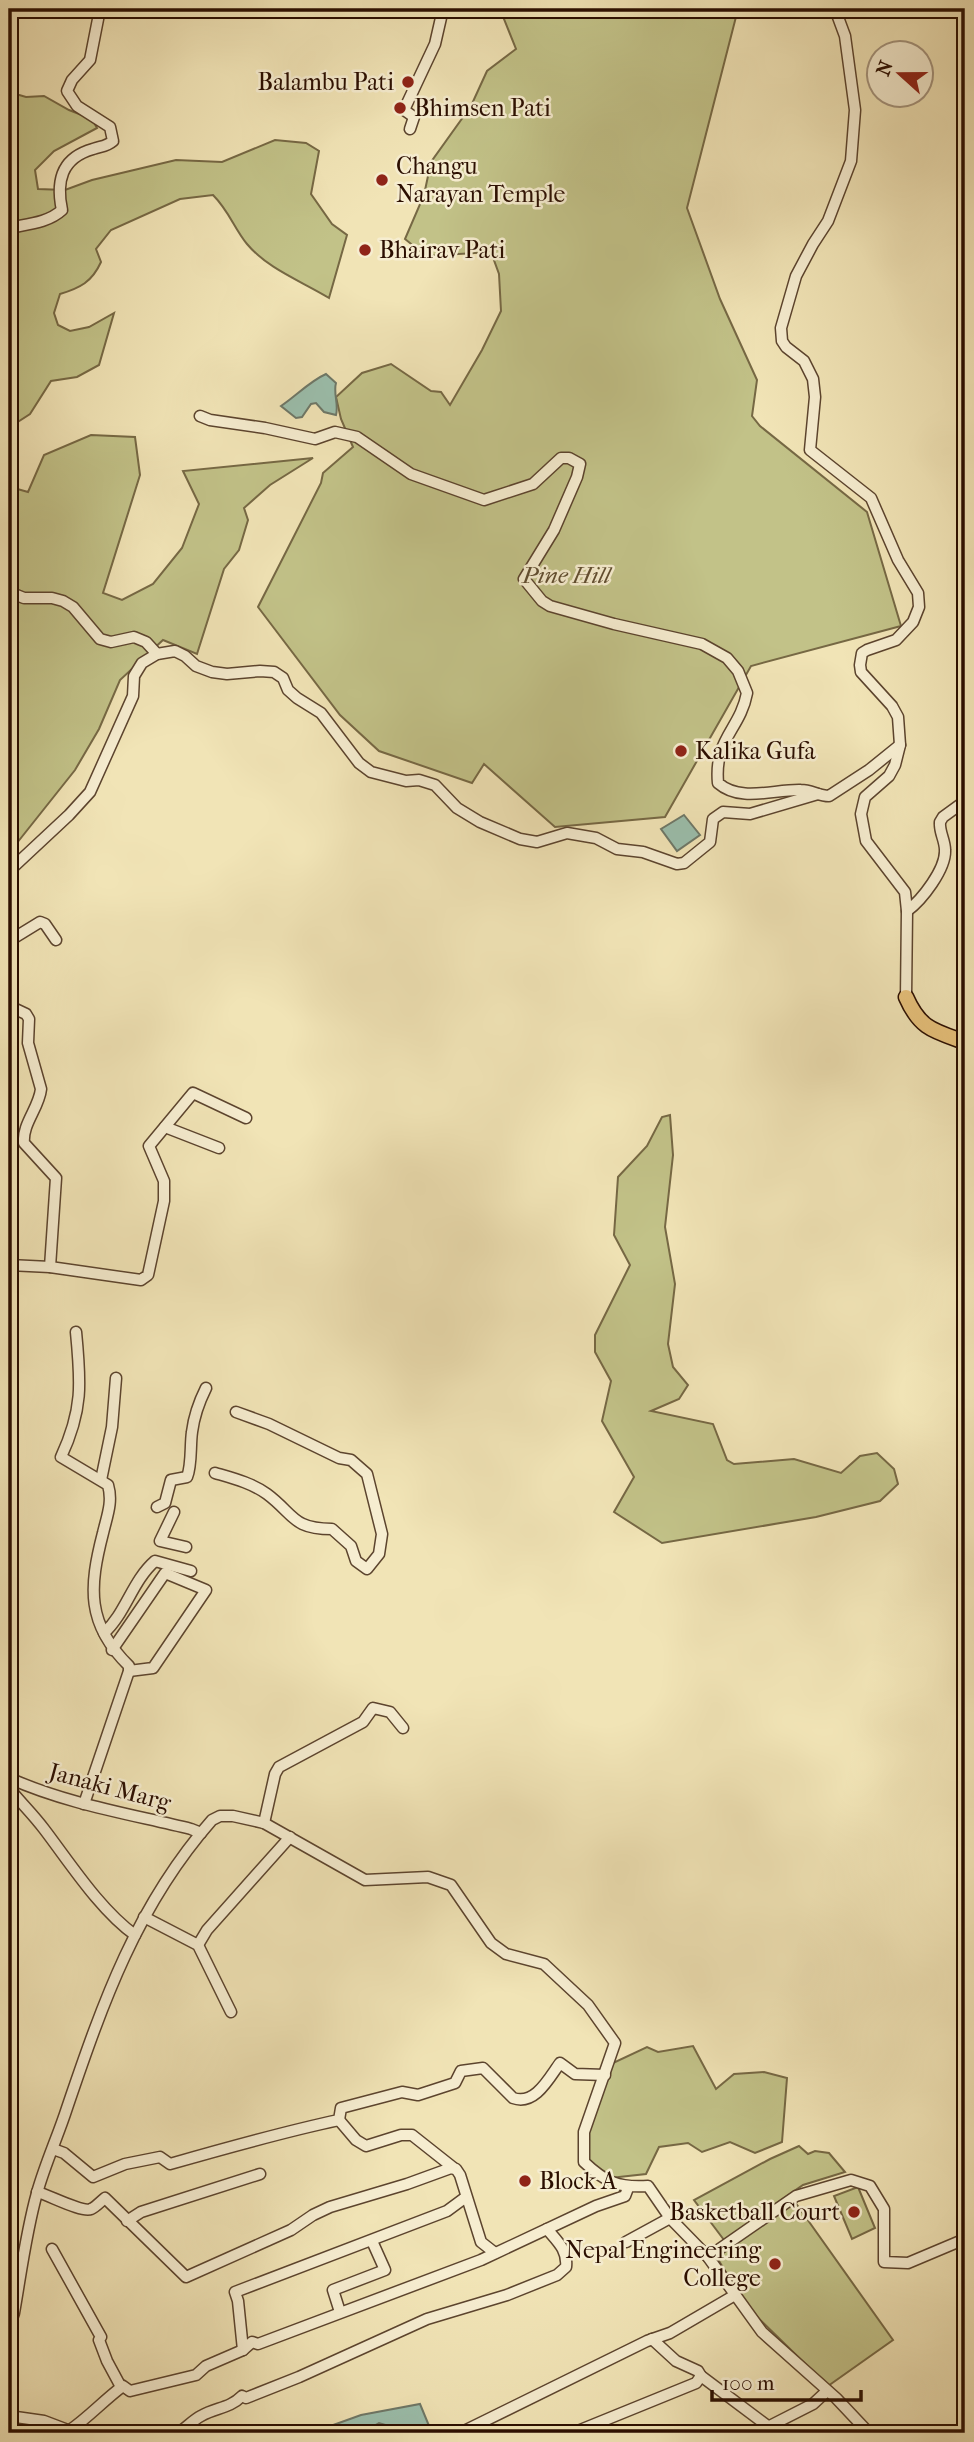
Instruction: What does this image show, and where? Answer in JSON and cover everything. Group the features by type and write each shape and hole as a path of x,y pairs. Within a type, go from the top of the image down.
{"main road":[{"path":"906,997 924,1025 965,1042"}],"street":[{"path":"9,228 56,216 62,210 58,191 63,172 76,158 113,141 110,127 77,106 67,92 72,79 90,60 100,9"},
{"path":"410,129 414,117 404,110 435,44 443,9"},
{"path":"835,9 845,36 855,110 851,161 828,221 796,276 781,334 786,347 809,368 813,379 815,397 810,450 871,498 898,560 918,593 919,607 912,622 896,640 862,653 860,665 861,672 892,706 898,717 898,756 889,776 865,797 861,814 866,841 905,892 906,997"},
{"path":"200,416 315,439 335,432 358,437 411,474 484,500 533,484 561,458 569,458 580,464 577,477 554,530 524,579 542,601 550,606 702,644 727,657 738,671 747,693 740,714 722,744 716,765 718,783 726,790 756,794 804,789 829,796 869,770 900,745"},
{"path":"9,592 23,598 63,601 73,607 100,639 111,642 134,637 146,642 157,654"},
{"path":"9,871 90,792 133,696 134,676 142,663 157,654 175,652 185,656 196,666 219,673 274,672 283,678 288,690 321,713 359,763 371,772 435,785 457,808 480,822 520,839 537,842 567,833 596,838 617,849 643,852 677,864 684,863 710,842 713,819 723,812 750,814 819,794"},
{"path":"907,911 924,895 942,866 945,850 940,822 965,801"},
{"path":"9,941 40,922 45,924 56,940"},
{"path":"9,1006 26,1014 29,1019 28,1042 41,1089 24,1133 24,1143 56,1178 50,1267"},
{"path":"9,1265 50,1267 141,1280 148,1275 164,1201 164,1181 149,1146 193,1093 246,1118"},
{"path":"166,1126 219,1148"},
{"path":"76,1332 80,1397 75,1427 61,1457 108,1485 111,1503 93,1571 95,1612 112,1650 129,1666 84,1804"},
{"path":"101,1480 112,1427 116,1378"},
{"path":"157,1507 165,1503 171,1480 187,1477 190,1471 194,1419 206,1388"},
{"path":"215,1473 266,1493 297,1522 315,1529 332,1529 351,1546 356,1560 367,1569 379,1554 382,1534 367,1474 351,1460 339,1458 269,1424 236,1412"},
{"path":"174,1512 160,1541 186,1547"},
{"path":"104,1633 115,1623 138,1581 155,1561 191,1571"},
{"path":"112,1650 165,1573 206,1590 153,1668 129,1671"},
{"path":"264,1823 279,1767 363,1722 373,1708 390,1712 403,1728"},
{"name":"Janaki Marg","path":"9,1778 84,1804 201,1833"},
{"path":"9,1788 40,1823 93,1892 125,1928 135,1935"},
{"path":"9,2327 37,2192 99,2014 155,1897 201,1833 212,1820 220,1816 264,1823 304,1848 365,1880 428,1877 452,1885 491,1943 506,1954 544,1964 589,2005 615,2043 584,2132 584,2162 602,2179 628,2188 648,2186 670,2218 708,2257 762,2332 869,2433"},
{"path":"198,1945 207,1930 290,1837"},
{"path":"144,1917 198,1945 231,2012"},
{"path":"338,2120 341,2108 402,2092 418,2095 455,2083 461,2071 483,2068 513,2098 519,2100 537,2094 560,2063 575,2074 605,2075"},
{"path":"338,2120 356,2140 366,2146 401,2135 412,2135 456,2169 481,2242 495,2253"},
{"path":"93,2177 125,2164 160,2157 170,2164 338,2120"},
{"path":"53,2148 64,2153 93,2177 105,2198 186,2277 291,2230 330,2207 451,2168 456,2169"},
{"path":"127,2221 141,2212 260,2174"},
{"path":"708,2257 796,2196 851,2180 870,2186 884,2209 884,2262 908,2263 965,2239"},
{"path":"52,2249 101,2337 99,2340 107,2361 121,2387 130,2391 196,2375 206,2366 243,2350 252,2342 258,2344 495,2253 596,2206 625,2196 628,2188"},
{"path":"37,2192 82,2210 91,2209 105,2198"},
{"path":"243,2350 235,2292 447,2211 466,2197"},
{"path":"626,2242 670,2218"},
{"path":"178,2433 199,2416 226,2408 242,2396 246,2398 299,2377 427,2319 507,2295 556,2275 566,2267 567,2259 564,2249 547,2229"},
{"path":"340,2312 333,2290 385,2270 372,2241"},
{"path":"460,2433 652,2339 670,2333 735,2295"},
{"path":"652,2339 676,2361 698,2371 769,2427"},
{"path":"573,2433 696,2383 701,2376"},
{"path":"9,2416 44,2421 73,2432 121,2387"},
{"path":"756,2433 813,2404 827,2391"}],"green space":[{"name":"Pine Hill","path":"500,9 738,9 687,208 720,299 757,380 752,416 760,426 867,512 901,626 751,666 665,817 555,827 484,764 472,783 379,751 340,715 258,607 321,483 323,473 353,447 341,419 336,397 362,373 391,364 431,391 441,392 450,405 501,311 499,274 491,252 426,256 405,239 424,195 431,162 471,106 487,71 516,49"},
{"path":"9,92 26,97 44,96 92,119 97,128 54,151 35,170 38,189 65,190 92,180 176,160 222,162 275,140 306,143 319,151 311,194 332,224 347,235 329,298 275,268 255,253 213,195 180,199 111,230 96,249 101,262 94,275 79,287 60,294 54,313 58,325 70,331 89,327 114,313 99,365 77,377 51,381 30,414 10,427"},
{"path":"91,435 135,437 140,475 103,593 122,600 153,584 182,548 199,504 183,471 313,458 270,485 244,508 248,520 239,550 224,569 197,654 163,640 120,680 99,729 75,770 9,853 9,489 28,492 44,455"},
{"path":"670,1115 673,1155 665,1227 675,1284 668,1344 673,1367 688,1385 679,1399 651,1411 713,1424 727,1460 734,1464 794,1459 841,1473 860,1456 877,1453 894,1469 898,1484 880,1501 816,1517 662,1543 614,1512 634,1477 602,1421 611,1381 595,1352 595,1335 630,1265 614,1235 618,1177 647,1146 662,1117"},
{"path":"693,2046 716,2089 734,2074 764,2072 787,2078 782,2142 755,2153 730,2142 702,2152 688,2143 659,2147 646,2174 610,2178 583,2159 584,2133 613,2063 647,2047 658,2052"},
{"path":"799,2146 808,2154 815,2151 829,2153 845,2172 803,2185 724,2240 694,2200"},
{"name":"Basketball Court","path":"858,2187 875,2228 852,2239 834,2196"},
{"path":"795,2202 893,2340 828,2386 747,2307 716,2256"}],"shaded area":[{"path":"326,374 336,383 336,415 324,412 316,403 311,404 302,417 296,418 281,406 314,381"},
{"path":"684,815 700,835 677,851 661,829"},
{"path":"420,2404 432,2433 405,2433 379,2423 362,2433 311,2433 361,2415"}],"place":[{"name":"Balambu Pati","path":"408,82"},
{"name":"Bhimsen Pati","path":"400,108"},
{"name":"Changu Narayan Temple","path":"382,180"},
{"name":"Bhairav Pati","path":"365,250"},
{"name":"Kalika Gufa","path":"681,751"},
{"name":"Block A","path":"525,2181"},
{"name":"Basketball Court","path":"854,2212"},
{"name":"Nepal Engineering College","path":"775,2264"}]}
